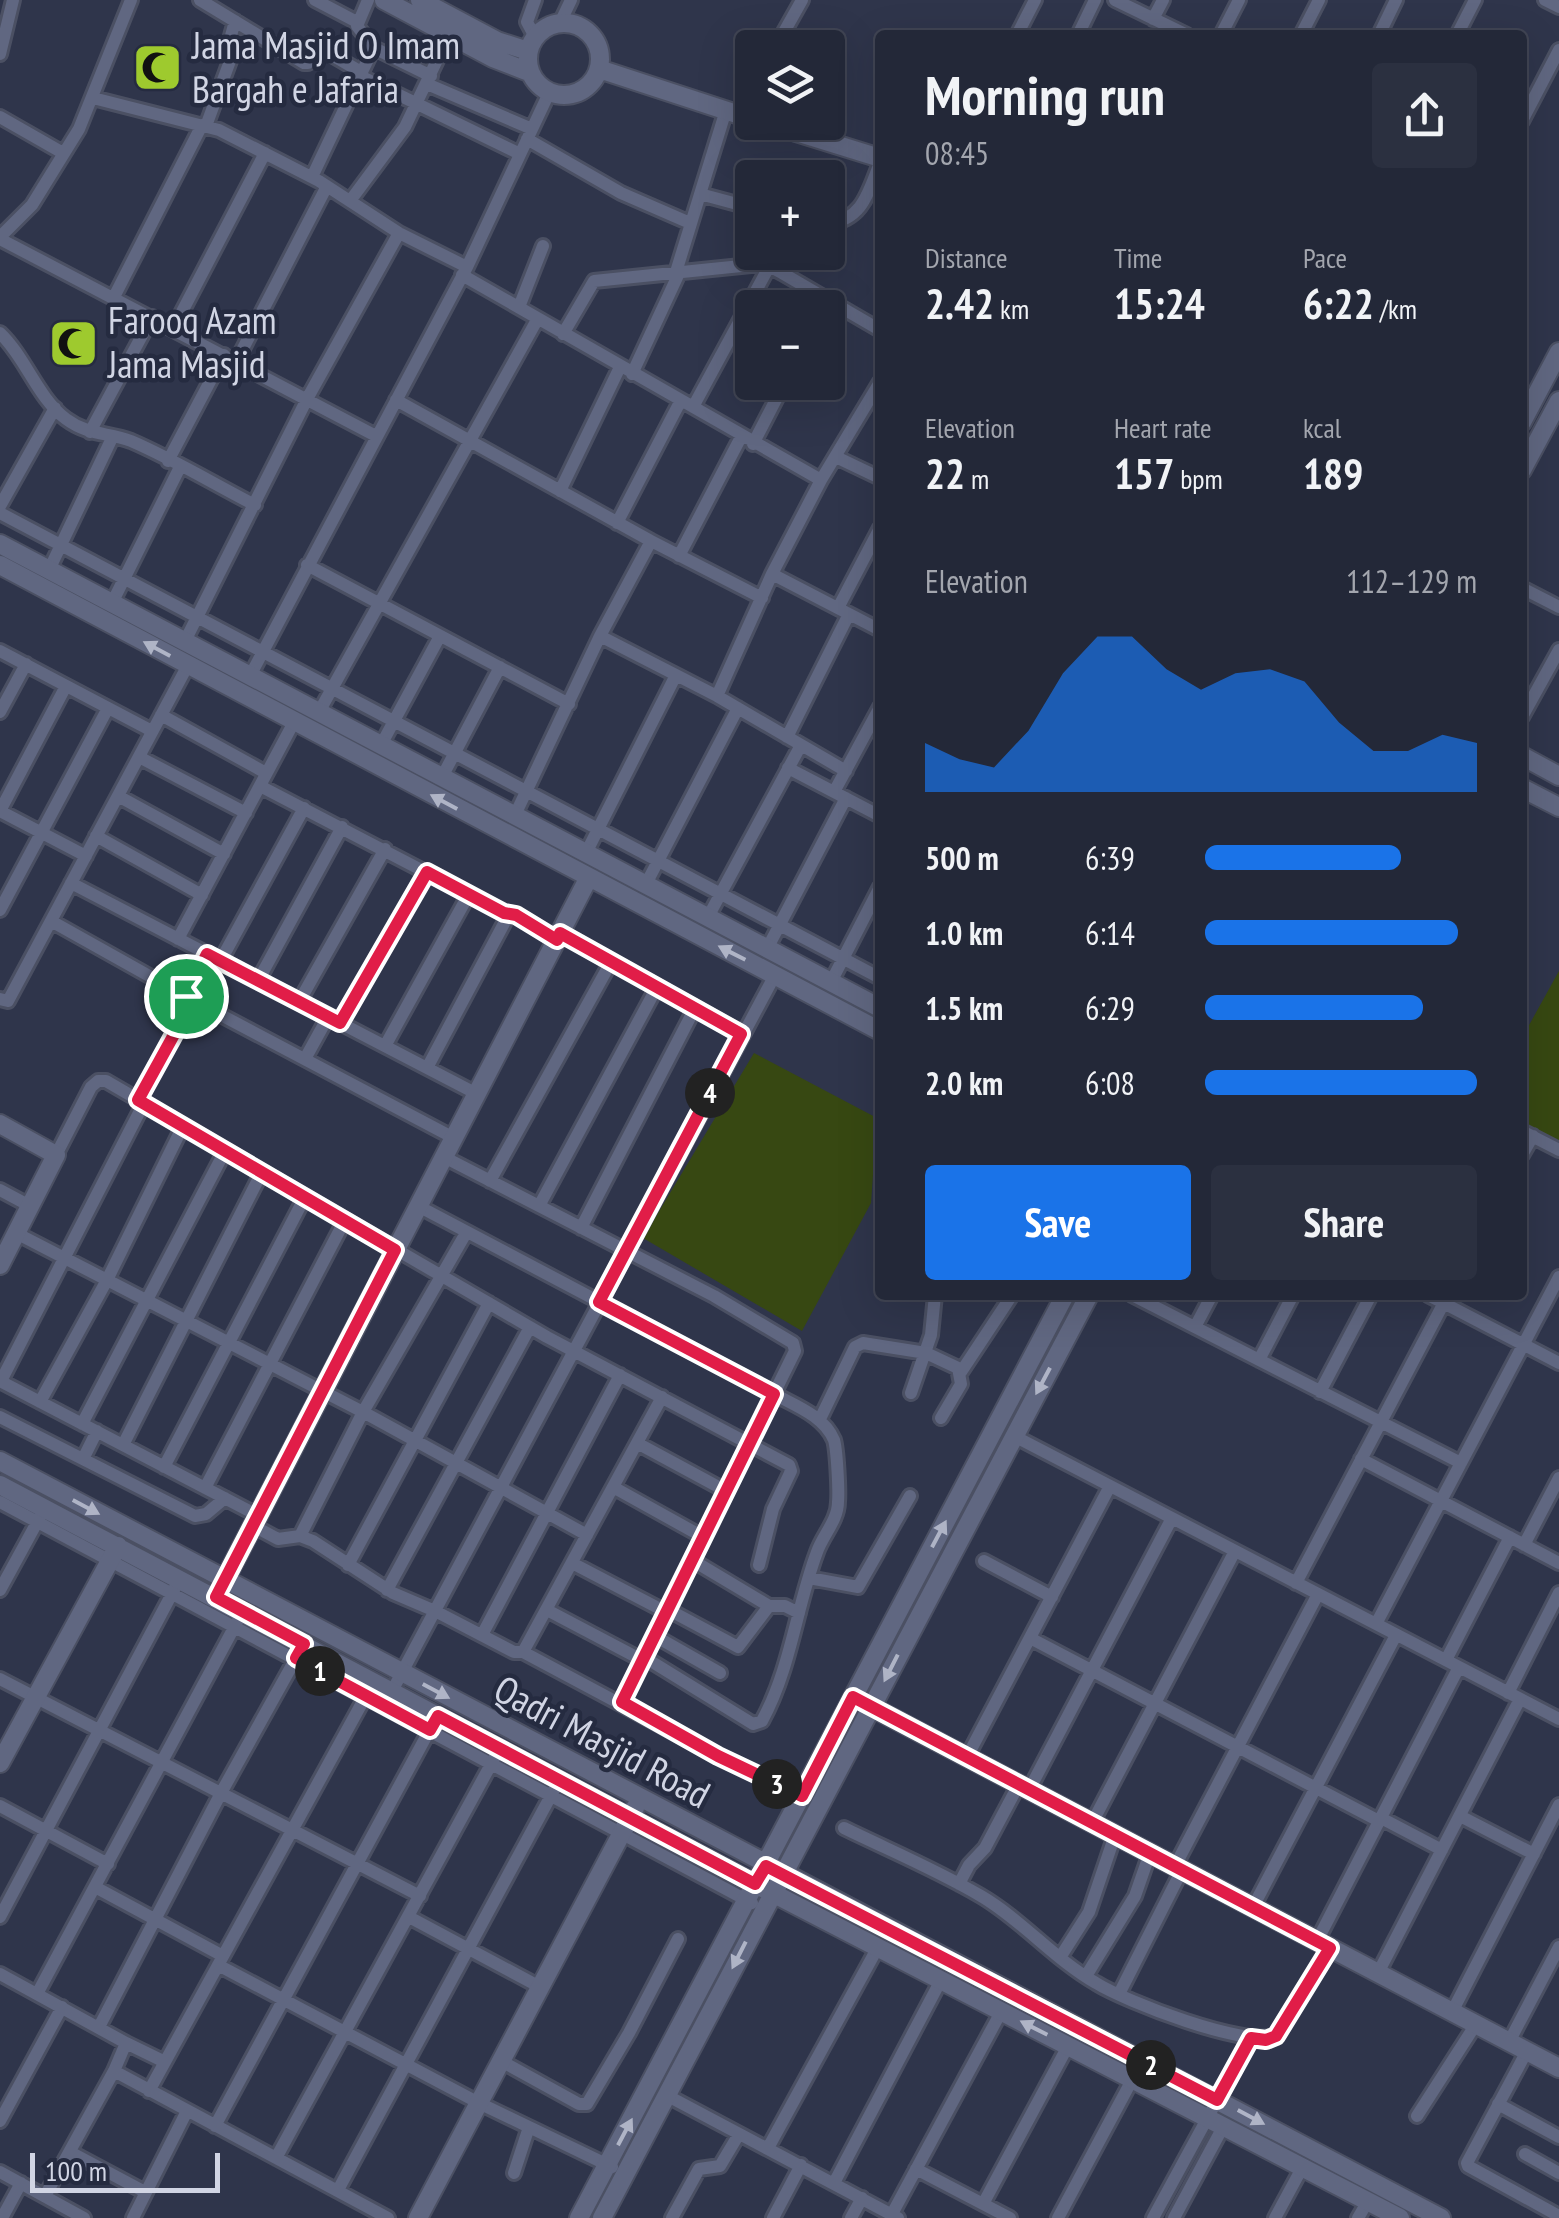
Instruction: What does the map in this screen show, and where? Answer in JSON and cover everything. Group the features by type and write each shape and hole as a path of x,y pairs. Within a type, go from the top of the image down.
{"street":[{"path":"0,54 4,17 13,0"},
{"path":"132,0 93,98 63,154 32,205 0,238 376,436"},
{"path":"200,0 229,11 304,63 320,48 417,106 520,154"},
{"path":"312,178 371,52 357,22 314,0"},
{"path":"357,22 368,0"},
{"path":"384,0 406,5 449,35 529,72 548,93 570,96 588,87 599,69 599,52 591,36 577,26 560,23 546,28 531,44"},
{"path":"420,0 497,41 531,44"},
{"path":"529,72 531,44 526,22 535,0"},
{"path":"560,23 570,0"},
{"path":"785,30 802,0"},
{"path":"1019,30 1035,0"},
{"path":"1080,30 1095,0"},
{"path":"1115,0 1158,26 1163,0"},
{"path":"1224,30 1239,0"},
{"path":"1304,30 1320,0"},
{"path":"1381,30 1396,0"},
{"path":"1460,30 1475,0"},
{"path":"1545,0 1559,7"},
{"path":"114,297 204,126 230,61 229,11"},
{"path":"350,201 417,106 449,35"},
{"path":"370,46 530,134 621,194 690,223"},
{"path":"1527,111 1559,50"},
{"path":"599,69 735,113"},
{"path":"250,676 464,271 548,93"},
{"path":"93,98 204,126 265,153 327,186 536,320 821,480"},
{"path":"0,118 63,154"},
{"path":"560,491 678,272 700,194 735,122"},
{"path":"818,140 875,159"},
{"path":"174,328 265,153"},
{"path":"845,221 857,211 875,172"},
{"path":"112,603 174,464 327,186"},
{"path":"700,194 735,203"},
{"path":"185,641 307,399 399,232"},
{"path":"519,306 543,246"},
{"path":"563,334 594,281 735,268"},
{"path":"617,523 765,270"},
{"path":"773,270 804,290"},
{"path":"845,313 875,328"},
{"path":"90,432 152,317"},
{"path":"319,712 536,320"},
{"path":"4,337 66,419 90,432 129,440 255,505"},
{"path":"0,357 4,337"},
{"path":"1527,413 1559,352"},
{"path":"717,696 772,574 821,480 875,391"},
{"path":"396,400 651,542 762,598"},
{"path":"679,556 773,400"},
{"path":"1527,457 1558,405"},
{"path":"55,408 0,510 875,975"},
{"path":"49,570 113,436"},
{"path":"836,457 875,476"},
{"path":"787,737 875,540"},
{"path":"515,815 600,636 651,542"},
{"path":"0,544 875,1005"},
{"path":"0,565 875,1028"},
{"path":"307,565 569,704"},
{"path":"772,574 875,627"},
{"path":"1527,591 1559,607"},
{"path":"381,745 440,636"},
{"path":"600,636 717,696 846,771"},
{"path":"1527,708 1559,650"},
{"path":"0,651 152,731"},
{"path":"0,712 26,664"},
{"path":"0,999 8,1001 188,665"},
{"path":"442,777 500,667"},
{"path":"586,853 676,674"},
{"path":"66,686 0,811 86,856"},
{"path":"0,910 108,708"},
{"path":"646,884 738,708"},
{"path":"161,715 304,808 611,962 741,1034"},
{"path":"767,948 840,796 846,771 875,716"},
{"path":"178,939 294,722"},
{"path":"708,917 800,745"},
{"path":"138,757 246,813"},
{"path":"1527,759 1559,776"},
{"path":"788,768 875,814"},
{"path":"1527,791 1559,807"},
{"path":"118,796 224,854"},
{"path":"221,960 304,808"},
{"path":"258,980 342,827"},
{"path":"96,836 202,895"},
{"path":"300,1002 385,849"},
{"path":"306,1058 427,872"},
{"path":"216,1597 588,879"},
{"path":"71,884 477,1094"},
{"path":"385,1046 469,894"},
{"path":"831,982 875,896"},
{"path":"427,1068 510,914"},
{"path":"52,921 452,1137"},
{"path":"207,954 141,1102 1,1381 225,1498 278,1539 300,1536 314,1541 387,1590 514,1652 523,1652 802,1796"},
{"path":"490,1181 611,962"},
{"path":"392,1691 775,975"},
{"path":"539,1206 657,987"},
{"path":"580,1228 695,1008"},
{"path":"0,1265 90,1087 98,1081 106,1082 530,1327 792,1468 773,1509 759,1564"},
{"path":"0,1124 56,1154"},
{"path":"40,1402 107,1280 183,1126"},
{"path":"1528,1133 1559,1150"},
{"path":"82,1424 225,1150"},
{"path":"444,1156 714,1296 793,1343 795,1350 622,1702"},
{"path":"123,1445 189,1322 262,1172"},
{"path":"0,1190 30,1206"},
{"path":"164,1467 305,1197"},
{"path":"418,1206 820,1419 836,1445 838,1500 809,1578 784,1677 758,1724 547,1610"},
{"path":"205,1488 345,1220"},
{"path":"300,1536 363,1412 466,1232"},
{"path":"16,1233 363,1412 587,1536"},
{"path":"1376,1624 1559,1277"},
{"path":"910,1393 926,1352 934,1300"},
{"path":"941,1418 961,1384 961,1372 1009,1300"},
{"path":"774,1870 802,1796 1062,1300"},
{"path":"602,2218 616,2169 759,1897 871,1706 1086,1300"},
{"path":"1142,1300 1461,1462"},
{"path":"1196,1327 1210,1300"},
{"path":"1259,1360 1290,1300"},
{"path":"1320,1392 1369,1300"},
{"path":"1296,1582 1445,1300"},
{"path":"1448,1300 1559,1364"},
{"path":"348,1565 488,1303"},
{"path":"387,1590 530,1327"},
{"path":"820,1419 858,1344 926,1352 961,1372"},
{"path":"482,1635 620,1375"},
{"path":"523,1652 662,1397"},
{"path":"0,1417 195,1516 206,1514 225,1498"},
{"path":"83,1459 97,1431"},
{"path":"1014,1436 1559,1719"},
{"path":"637,1443 726,1492"},
{"path":"1362,1460 1559,1563"},
{"name":"Qadri Masjid Road","path":"0,1461 1441,2218"},
{"path":"1524,1545 1559,1478"},
{"name":"Qadri Masjid Road","path":"0,1485 41,1515 176,1587 216,1597 239,1619 370,1688 392,1691 434,1723 759,1897 878,1947 1400,2218"},
{"path":"614,1486 703,1537"},
{"path":"967,1757 1110,1486"},
{"path":"809,1578 858,1587 910,1496"},
{"path":"0,1502 41,1515 0,1590"},
{"path":"959,1884 1024,1787 1092,1670 1172,1518"},
{"path":"844,1828 959,1884 1006,1912 1086,1976 1119,1994 1195,2024 1251,2038 1266,2040 1276,2036 1324,1945 1510,1537"},
{"path":"1092,1822 1234,1550"},
{"path":"0,1763 113,1554"},
{"path":"692,1560 770,1606 785,1606 799,1612"},
{"path":"984,1561 1052,1596"},
{"path":"572,1563 738,1647 770,1606"},
{"path":"0,1917 176,1587 239,1619 38,1994"},
{"path":"1378,1973 1460,1816 1559,1592"},
{"path":"1119,1994 1238,1747 1318,1594"},
{"path":"1253,1907 1396,1635"},
{"path":"654,1636 720,1673"},
{"path":"1030,1638 1442,1850"},
{"path":"99,2028 300,1651"},
{"path":"0,1679 420,1896"},
{"path":"150,2090 370,1688 434,1723 215,2126"},
{"path":"853,1697 1559,2068"},
{"path":"276,2158 496,1756"},
{"path":"338,2190 556,1787"},
{"path":"418,2218 640,1799"},
{"path":"1452,2012 1559,1805"},
{"path":"0,1806 108,1864"},
{"path":"1460,1816 1534,1854"},
{"path":"1062,1956 1089,1912 1115,1835"},
{"path":"1086,1976 1135,1896 1150,1853"},
{"path":"95,1887 283,1999 616,2169"},
{"path":"580,2218 666,2096 759,1897"},
{"path":"409,1917 540,1987"},
{"path":"501,2061 579,2104 586,2104 629,2034 678,1939"},
{"path":"768,2148 878,1947"},
{"path":"1559,1947 1498,2104 1468,2158 1468,2166 1559,2216"},
{"path":"0,1974 165,2062"},
{"path":"834,2183 940,1980"},
{"path":"0,2121 62,2007"},
{"path":"666,2096 895,2216 916,2169 1001,2012"},
{"path":"1417,2116 1476,2024"},
{"path":"1174,2218 1215,2123 1217,2100 1251,2038"},
{"path":"45,2196 126,2043"},
{"path":"984,2204 1068,2046"},
{"path":"114,2072 388,2218"},
{"path":"1058,2218 1132,2080"},
{"path":"1498,2104 1559,2138"},
{"path":"132,2218 187,2111"},
{"path":"1153,2218 1215,2123"},
{"path":"514,2172 529,2127"},
{"path":"672,2218 697,2172 702,2167 720,2166 740,2134"},
{"path":"70,2152 146,2192"},
{"path":"1525,2154 1559,2173"},
{"path":"773,2218 801,2166"},
{"path":"1275,2218 1302,2168"},
{"path":"916,2169 1010,2218"},
{"path":"0,2172 84,2218"},
{"path":"2,2218 20,2183"},
{"path":"852,2218 862,2198"},
{"path":"1358,2218 1368,2200"}],"green space":[{"path":"1559,971 1559,1143 1527,1126 1527,1029"},
{"path":"754,1053 875,1117 871,1203 802,1331 643,1238"}],"place":[{"name":"Jama Masjid O Imam Bargah e Jafaria","path":"157,68"},
{"name":"Farooq Azam Jama Masjid","path":"73,343"}],"route":[{"path":"427,872 504,913 516,915 557,940 560,933 741,1034 599,1302 774,1394 622,1702 718,1756 802,1796 853,1697 1330,1948 1276,2036 1266,2040 1251,2038 1217,2100 766,1866 755,1884 438,1716 430,1730 296,1658 304,1644 216,1597 395,1250 138,1100 193,1000 186,996 207,954 340,1023 427,872"}]}
